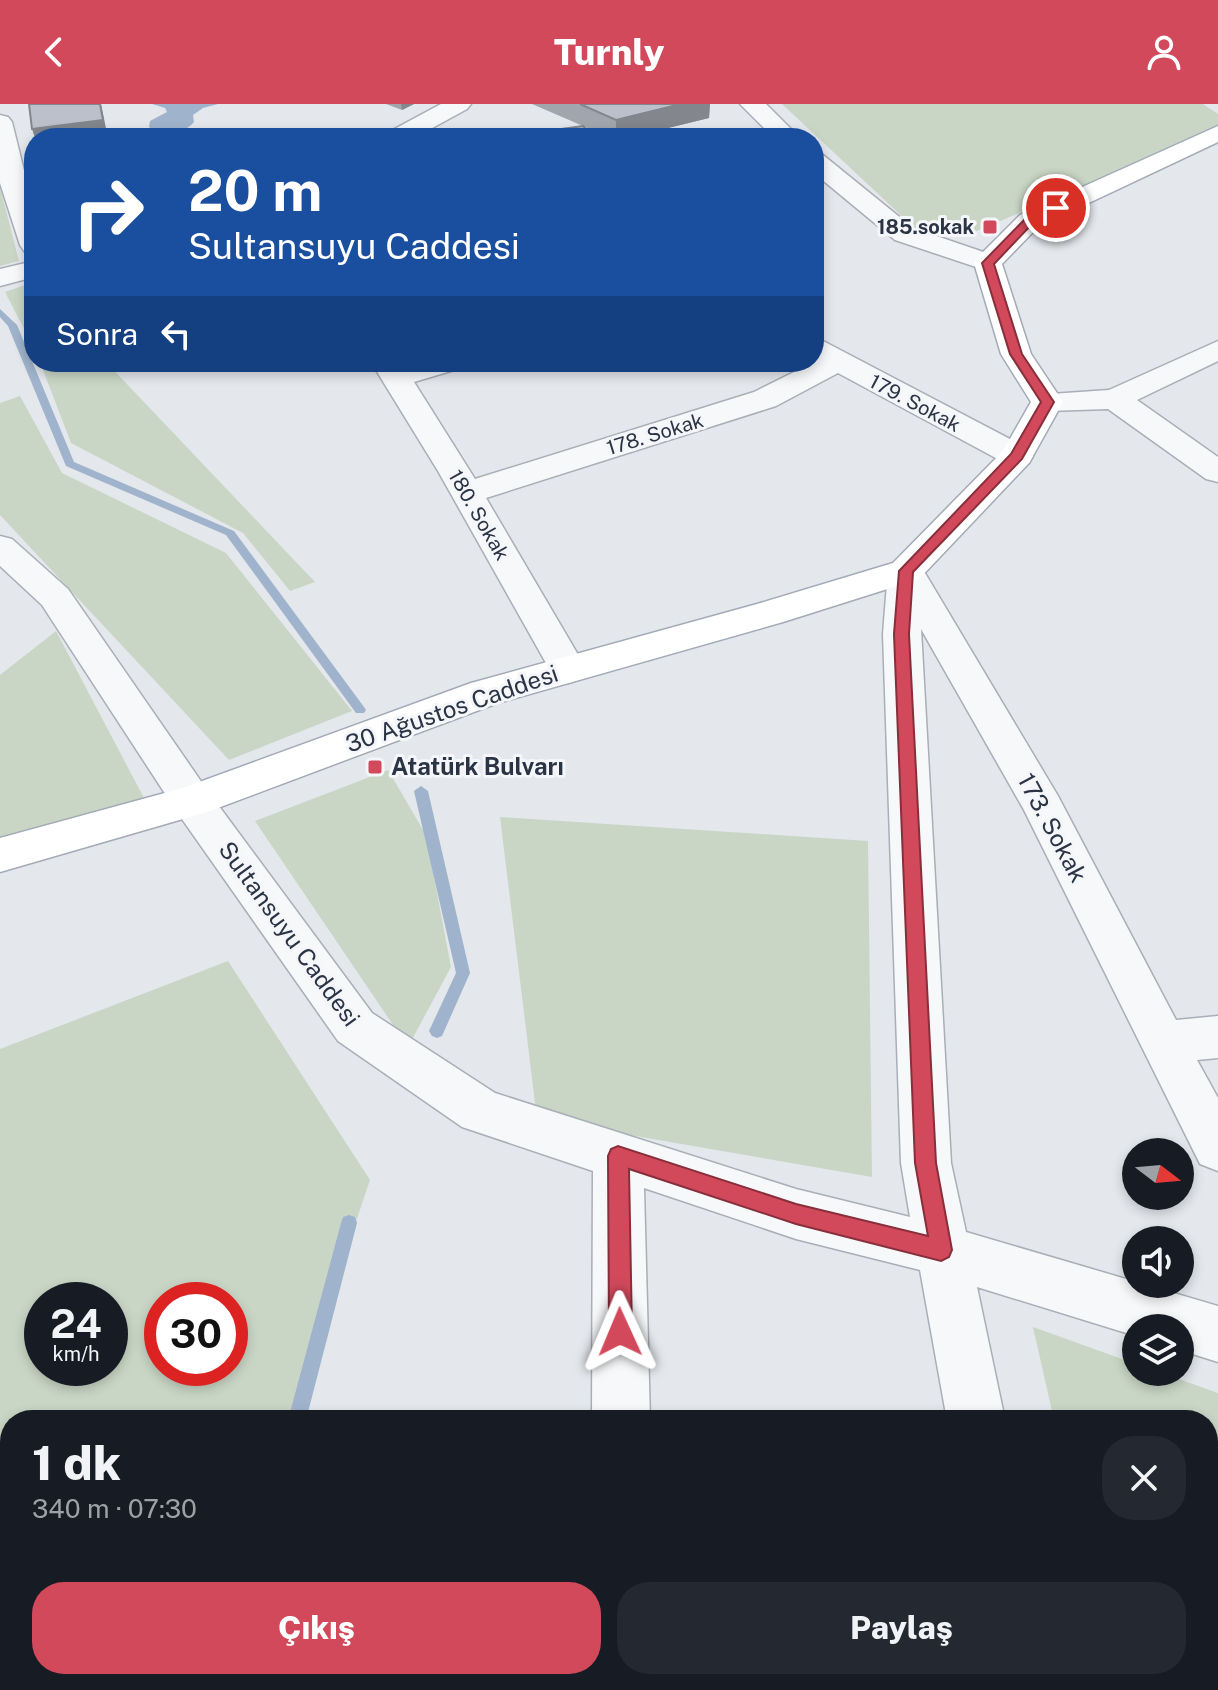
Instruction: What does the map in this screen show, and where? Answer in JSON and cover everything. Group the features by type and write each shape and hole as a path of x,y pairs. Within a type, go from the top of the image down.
{"main road":[{"path":"906,571 1017,456 1047,402 1016,354 988,263 1029,221 1218,133"},
{"name":"30 Ağustos Caddesi","path":"0,855 192,801 485,693 906,571"}],"street":[{"path":"394,128 423,104"},
{"path":"402,128 459,104"},
{"path":"752,104 777,128"},
{"path":"0,122 16,198 24,219"},
{"path":"824,168 904,234 988,263"},
{"path":"0,278 24,272"},
{"path":"1047,402 1115,399 1218,350"},
{"name":"179. Sokak","path":"826,355 1017,456"},
{"name":"180. Sokak","path":"392,372 568,670"},
{"name":"178. Sokak","path":"466,493 765,399 802,372"},
{"path":"1115,399 1218,472"},
{"name":"Sultansuyu Caddesi","path":"0,547 55,597 192,801 355,1027 480,1111 796,1214 941,1250 1218,1334"},
{"path":"906,571 902,634 926,1163 974,1410"},
{"name":"173. Sokak","path":"906,571 1043,807 1218,1148"},
{"path":"1163,1042 1218,1037"},
{"path":"618,1156 621,1410"}],"green space":[{"path":"782,104 1203,104 1218,114 1218,129 972,233 923,236 824,143 824,128 808,128"},
{"path":"0,187 19,261 0,266"},
{"path":"24,285 24,329 5,292"},
{"path":"44,372 116,372 315,582 290,591 243,533 71,443"},
{"path":"20,396 62,473 226,553 352,711 229,760 0,515 0,403"},
{"path":"56,631 144,798 0,838 0,675"},
{"path":"388,770 426,835 451,967 408,1047 255,821"},
{"path":"500,817 868,841 872,1177 537,1119"},
{"path":"228,961 370,1180 292,1410 0,1410 0,1049"},
{"path":"1033,1327 1122,1359 1122,1386 1194,1384 1218,1393 1218,1410 1052,1410"}],"water":[{"path":"152,104 218,104 193,115 194,122 186,128 149,127 150,121 167,112 165,108"}],"building":[{"path":"29,104 100,104 103,120 32,128"},
{"path":"580,104 681,104 616,120"}],"waterway":[{"path":"0,312 12,325 24,354"},
{"path":"32,372 70,464 230,533 360,710"},
{"path":"421,791 463,973 437,1031"},
{"path":"300,1410 349,1223"}],"place":[{"name":"185.sokak","path":"990,227"},
{"name":"Atatürk Bulvarı","path":"375,767"}],"route":[{"path":"620,1332 618,1156 796,1214 941,1250 926,1163 902,634 906,571 1017,456 1047,402 1016,354 988,263 1029,221 1056,208"}]}
